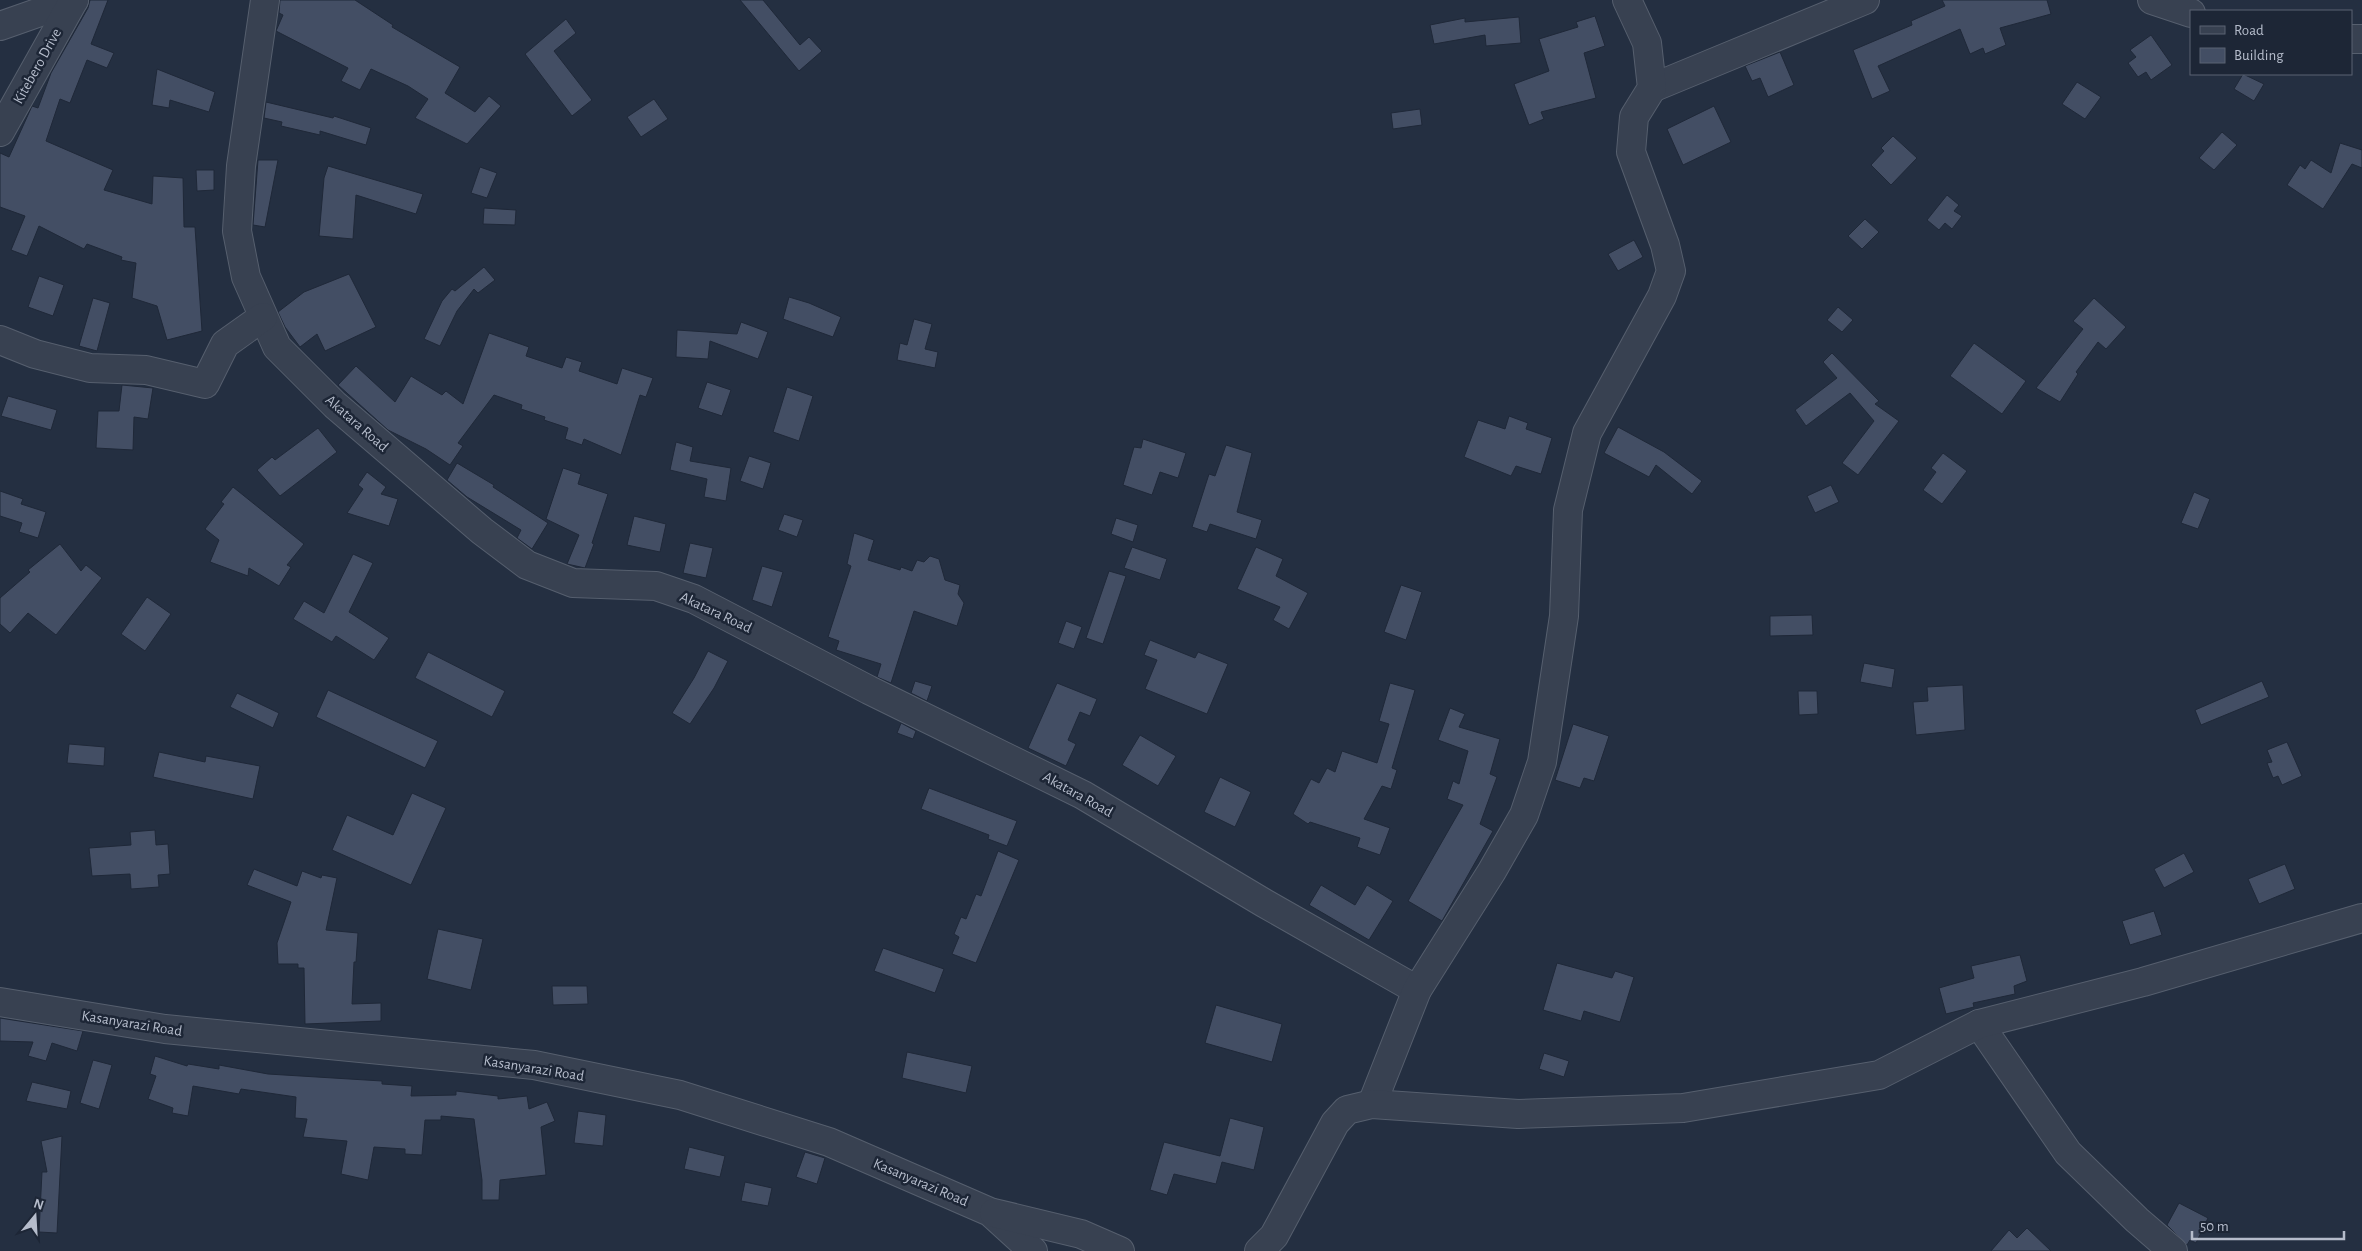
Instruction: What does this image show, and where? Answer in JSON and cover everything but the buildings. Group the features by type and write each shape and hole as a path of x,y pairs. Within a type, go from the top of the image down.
{"street":[{"path":"0,26 74,0"},
{"name":"Kitebero Drive","path":"0,132 74,0"},
{"name":"Akatara Road","path":"265,0 242,166 237,231 246,277 276,347 335,405 482,531 528,565 573,583 656,586 694,599 869,690 1083,795 1248,894 1417,990"},
{"path":"1627,0 1646,43 1652,88"},
{"path":"1372,1104 1417,990 1492,871 1524,815 1542,762 1564,616 1568,510 1587,433 1662,296 1671,271 1665,245 1631,152 1634,116 1652,88 1865,0"},
{"path":"2152,0 2190,13"},
{"path":"0,340 35,354 90,368 146,370 205,384 225,344 264,317"},
{"path":"1259,1251 1274,1236 1335,1123 1347,1110 1372,1104 1518,1114 1683,1108 1879,1075 1979,1024 2143,982 2362,918"},
{"name":"Kasanyarazi Road","path":"0,1002 166,1029 534,1065 680,1095 829,1142 990,1212 1033,1251"},
{"path":"1979,1024 2068,1153 2137,1220 2173,1251"},
{"path":"990,1212 1081,1234 1120,1251"}]}
